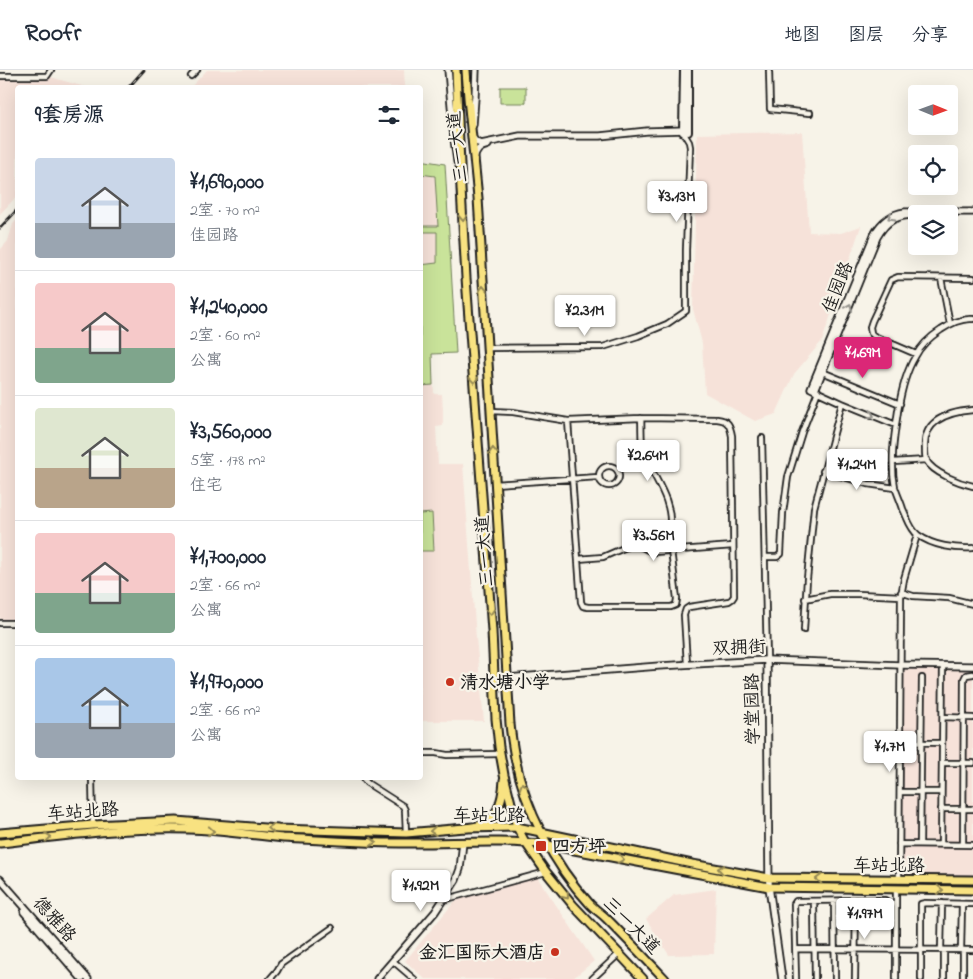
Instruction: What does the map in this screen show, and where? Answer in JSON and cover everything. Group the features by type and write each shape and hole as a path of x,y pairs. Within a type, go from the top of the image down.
{"main road":[{"name":"三一大道","path":"456,70 466,278 491,622 496,719 504,775 517,827 525,842 573,905 644,979"},
{"name":"三一大道","path":"466,70 478,198 510,724 515,758 531,810 561,868 590,905 605,917 665,979"},
{"path":"684,70 685,131"},
{"path":"685,131 688,70"},
{"path":"465,828 483,824 491,819 498,810 504,775"},
{"name":"车站北路","path":"0,833 93,825 176,821 278,828 406,833 465,828 517,827 692,864 769,878 973,880"},
{"name":"车站北路","path":"0,842 145,829 190,829 284,838 401,844 525,842 548,844 769,888 973,890"}],"street":[{"path":"0,76 47,76 51,70"},
{"path":"191,76 197,70"},
{"path":"448,70 454,139 461,189"},
{"path":"476,70 472,135 476,142 481,144 520,136 600,136 646,130 685,131"},
{"path":"769,70 770,108 810,114"},
{"path":"474,161 479,148 520,139 601,139 685,131"},
{"path":"487,348 603,347 667,324 686,311 690,142 685,131"},
{"name":"佳园路","path":"821,371 878,227 895,214 905,212 973,214"},
{"name":"佳园路","path":"958,215 973,214"},
{"name":"佳园路","path":"816,391 811,388 821,371 877,237 891,220 908,215"},
{"path":"916,354 871,333 870,327 888,284 898,277 973,278"},
{"path":"941,278 950,324"},
{"path":"973,319 960,320 950,324 927,341 916,354 907,372 893,444 896,488 912,529 917,535 942,545 973,548"},
{"path":"821,371 900,404"},
{"path":"765,557 777,557 781,554 783,513 788,477 816,391 896,425"},
{"path":"804,630 805,599 814,508 842,403"},
{"path":"973,410 961,412 933,423 927,431 924,441 927,460 935,470 958,482 973,486"},
{"path":"491,412 513,412 568,421 641,418 717,419 726,421 732,436 734,596 729,601 689,607 684,611"},
{"path":"641,418 644,454 670,510 668,538 660,551"},
{"path":"568,421 581,602 583,606 671,607 676,605"},
{"name":"学堂园路","path":"762,438 767,660 769,888 782,979"},
{"path":"893,462 927,460"},
{"path":"612,466 618,471 619,477 614,486 607,486 601,483 598,477 602,468 612,466"},
{"path":"823,471 868,484 896,488"},
{"path":"495,484 598,477"},
{"path":"899,880 901,594 917,535"},
{"path":"578,560 603,557 633,544 637,544 651,552 733,546"},
{"path":"671,550 676,605"},
{"path":"805,599 830,594 901,594 973,602"},
{"path":"676,605 684,611 687,664"},
{"path":"0,623 15,623"},
{"name":"双拥街","path":"507,678 687,664 767,660 973,666"},
{"path":"941,844 944,666"},
{"path":"963,845 965,676 973,674"},
{"path":"920,844 922,678"},
{"path":"943,718 973,718"},
{"path":"900,742 942,743"},
{"path":"423,753 447,755 500,754"},
{"path":"942,763 973,764"},
{"path":"92,780 93,825"},
{"path":"365,780 403,806 405,810 406,833"},
{"path":"900,792 942,792"},
{"path":"941,809 973,809"},
{"path":"377,979 435,912 456,880 460,869 463,842"},
{"path":"899,844 973,845"},
{"path":"443,900 546,872"},
{"name":"德雅路","path":"0,879 88,979"},
{"name":"德雅路","path":"0,884 82,979"},
{"path":"896,889 896,979"},
{"path":"796,979 794,902 797,900 885,900 891,904 896,904"},
{"path":"814,900 815,979"},
{"path":"834,900 835,979"},
{"path":"855,979 856,900"},
{"path":"921,979 921,904 925,902 973,904"},
{"path":"942,903 944,979"},
{"path":"962,904 963,979"},
{"path":"270,979 281,964 332,928"},
{"path":"798,949 973,950"},
{"path":"592,979 620,953"},
{"path":"394,961 414,979"}],"shaded area":[{"path":"207,70 404,70 405,85 193,85"},
{"path":"0,76 47,76 78,85 15,85 15,198 0,214"},
{"path":"802,132 809,232 841,233 861,226 822,341 794,374 776,414 755,421 705,393 702,343 693,309 697,134"},
{"path":"423,160 445,164 456,353 432,354 434,394 442,394 443,410 443,426 436,427 438,464 463,464 484,721 423,721"},
{"path":"15,222 15,621 0,621 0,250 8,241"},
{"path":"900,665 973,666 973,880 899,880"},
{"path":"535,874 594,961 572,979 425,979 405,961 455,901"},
{"path":"716,889 714,954 669,955 646,919 674,895"}],"green space":[{"path":"500,87 526,87 526,103 500,103"},
{"path":"423,160 445,164 456,353 432,354 433,385 423,386 423,265 437,263 437,232 423,232 423,226 438,226 435,176 423,174"},
{"path":"432,513 434,551 423,551 423,514"}],"railway":[{"path":"131,85 144,70"},
{"path":"0,228 15,212"}],"place":[{"name":"清水塘小学","path":"450,682"},
{"name":"四方坪","path":"541,846"},
{"name":"金汇国际大酒店","path":"555,952"}]}
